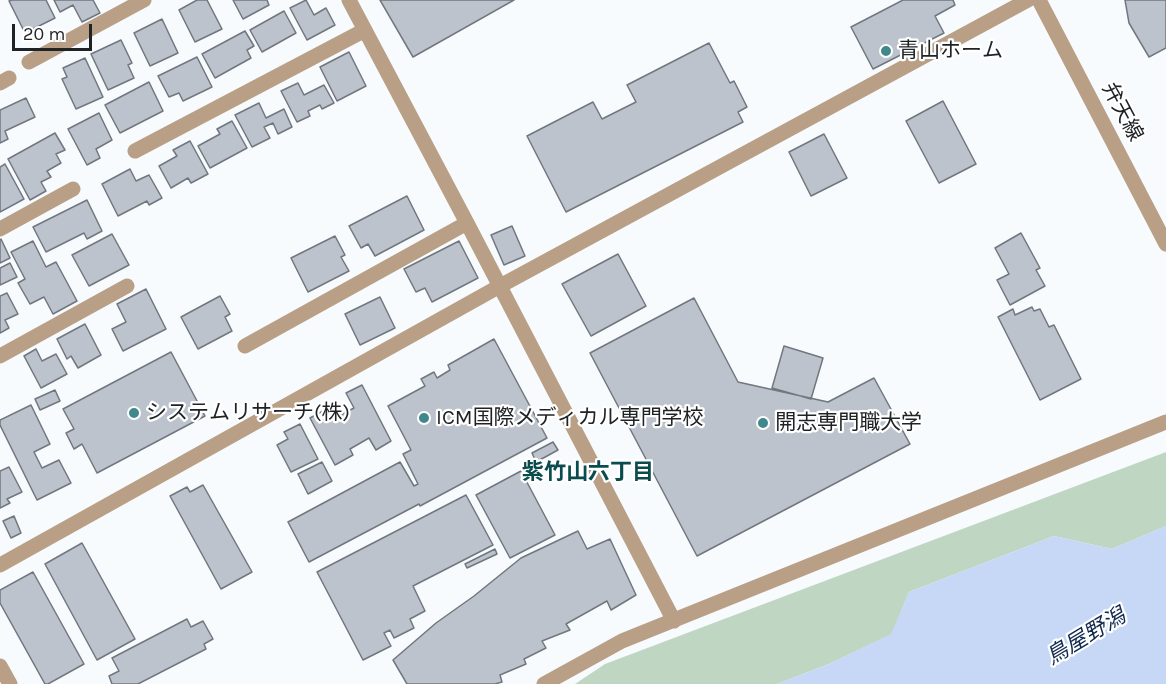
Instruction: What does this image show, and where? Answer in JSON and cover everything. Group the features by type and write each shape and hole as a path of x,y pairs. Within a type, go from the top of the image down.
{"street":[{"path":"29,62 144,0"},
{"path":"349,0 674,621"},
{"path":"0,565 500,286 1028,0"},
{"name":"弁天線","path":"1039,0 1166,244"},
{"path":"135,151 365,30"},
{"path":"0,229 73,189"},
{"path":"245,346 467,223"},
{"path":"0,356 127,286"},
{"path":"544,684 622,641 1166,422"},
{"path":"0,666 10,684"}],"green space":[{"path":"1166,452 1166,526 1112,549 1054,536 909,592 892,634 829,664 777,684 575,684 605,664"}],"water":[{"name":"鳥屋野潟","path":"1166,526 1166,684 777,684 829,664 891,634 909,592 1054,536 1112,549"}],"building":[{"path":"46,0 55,18 25,33 9,1"},
{"path":"54,0 93,0 100,13 82,22 73,5 60,12"},
{"path":"197,0 207,0 222,29 195,42 179,10"},
{"path":"233,0 267,0 269,5 243,19"},
{"path":"306,0 314,15 326,8 335,25 307,40 290,8"},
{"path":"380,0 514,0 413,57"},
{"name":"青山ホーム","path":"903,0 953,0 955,5 935,16 944,33 873,69 851,27"},
{"path":"1125,0 1166,0 1166,48 1149,57 1129,23"},
{"path":"284,11 296,33 262,52 250,30"},
{"path":"162,19 178,53 150,66 134,33"},
{"path":"245,31 254,46 247,50 251,58 215,78 202,54"},
{"path":"121,40 132,63 128,65 134,78 108,90 91,54"},
{"path":"709,43 730,83 734,81 747,107 738,112 743,122 566,212 527,136 593,102 602,119 636,102 627,85"},
{"path":"349,52 366,86 337,101 320,67"},
{"path":"197,57 212,87 183,101 179,93 169,97 158,76"},
{"path":"85,58 103,97 76,109 62,79 67,77 63,68"},
{"path":"149,82 163,111 120,133 105,105"},
{"path":"298,83 304,95 324,85 334,103 322,109 320,105 308,111 310,116 297,122 281,91"},
{"path":"26,98 35,117 5,131 8,139 0,143 0,110"},
{"path":"943,101 976,164 939,183 906,121"},
{"path":"259,103 266,118 284,109 292,127 278,134 273,123 264,127 270,138 252,147 235,115"},
{"path":"99,113 112,140 96,149 100,158 87,165 68,129"},
{"path":"232,121 247,148 210,168 198,146 220,134 217,129"},
{"path":"55,133 65,150 56,154 61,163 47,171 51,177 41,182 46,191 30,200 8,159"},
{"path":"824,134 847,178 811,196 789,152"},
{"path":"190,141 208,174 191,183 188,178 171,188 159,166 177,156 173,150"},
{"path":"5,164 24,199 0,212 0,167"},
{"path":"130,169 136,181 149,175 162,198 149,205 147,201 118,216 102,184"},
{"path":"407,196 424,230 375,256 368,244 361,248 349,226"},
{"path":"87,200 102,231 87,239 84,233 46,252 33,227"},
{"path":"512,226 525,256 504,265 491,235"},
{"path":"1021,233 1040,268 1036,270 1045,286 1010,305 997,280 1009,274 995,248"},
{"path":"112,234 129,265 89,286 72,255"},
{"path":"335,236 345,255 341,257 349,271 308,292 291,258"},
{"path":"0,240 10,258 0,263"},
{"path":"33,241 46,267 56,262 77,301 53,314 44,297 30,304 18,283 25,279 11,252"},
{"path":"459,241 478,278 432,302 425,288 416,292 404,269"},
{"path":"618,254 646,306 591,336 562,284"},
{"path":"10,263 17,277 0,285 0,268"},
{"path":"146,289 166,329 123,351 112,329 126,322 117,304"},
{"path":"7,293 18,314 5,320 9,328 0,333 0,296"},
{"path":"220,296 230,314 225,317 232,331 198,349 181,317"},
{"path":"380,297 395,328 360,345 345,314"},
{"name":"開志専門職大学","path":"694,298 738,382 828,402 874,378 910,444 697,556 590,353"},
{"path":"1032,307 1034,311 1040,309 1049,327 1054,325 1081,379 1040,400 998,317 1013,309 1015,315"},
{"path":"85,324 101,355 78,368 71,356 67,359 57,339"},
{"path":"494,339 547,438 309,562 288,522 400,462 414,486 418,484 403,454 411,450 388,406 425,386 421,379 434,372 437,378 450,370 448,365"},
{"path":"784,346 823,358 811,399 772,388"},
{"path":"36,349 42,361 56,354 67,374 41,388 24,356"},
{"name":"システムリサーチ(株)","path":"171,352 205,416 97,473 82,444 74,449 66,433 74,429 63,409"},
{"path":"362,385 391,441 376,450 369,438 350,449 353,455 335,465 310,418 323,411 329,421 354,408 346,393"},
{"path":"55,390 60,401 40,410 35,399"},
{"path":"31,405 50,444 34,452 42,468 59,460 71,483 37,500 0,425 0,420"},
{"path":"300,424 318,459 291,472 277,445 288,439 284,432"},
{"path":"553,442 558,450 536,462 532,453"},
{"path":"322,462 332,481 308,494 298,474"},
{"path":"9,467 22,492 7,499 10,503 0,508 0,471"},
{"path":"521,471 555,535 510,558 476,495"},
{"path":"203,485 252,572 221,589 170,496 187,487 190,492"},
{"path":"466,495 493,545 413,586 425,611 410,619 414,628 394,638 390,630 384,633 391,646 363,660 317,572"},
{"path":"14,516 21,533 11,538 3,521"},
{"path":"578,531 587,549 610,539 636,595 611,610 607,601 566,624 570,630 542,641 546,648 524,659 526,664 500,675 502,682 495,684 407,684 393,660 436,623 521,558"},
{"path":"82,543 135,639 97,660 45,564"},
{"path":"495,549 497,554 467,568 465,564"},
{"path":"33,572 84,664 48,684 45,684 0,603 0,590"},
{"path":"187,619 191,627 203,621 213,639 204,644 206,649 138,684 112,684 109,676 119,671 112,658"}],"place":[{"name":"青山ホーム","path":"886,51"},
{"name":"システムリサーチ(株)","path":"134,413"},
{"name":"ICM国際メディカル専門学校","path":"424,418"},
{"name":"開志専門職大学","path":"763,423"}],"district":[{"name":"紫竹山六丁目","path":"588,473"}]}
